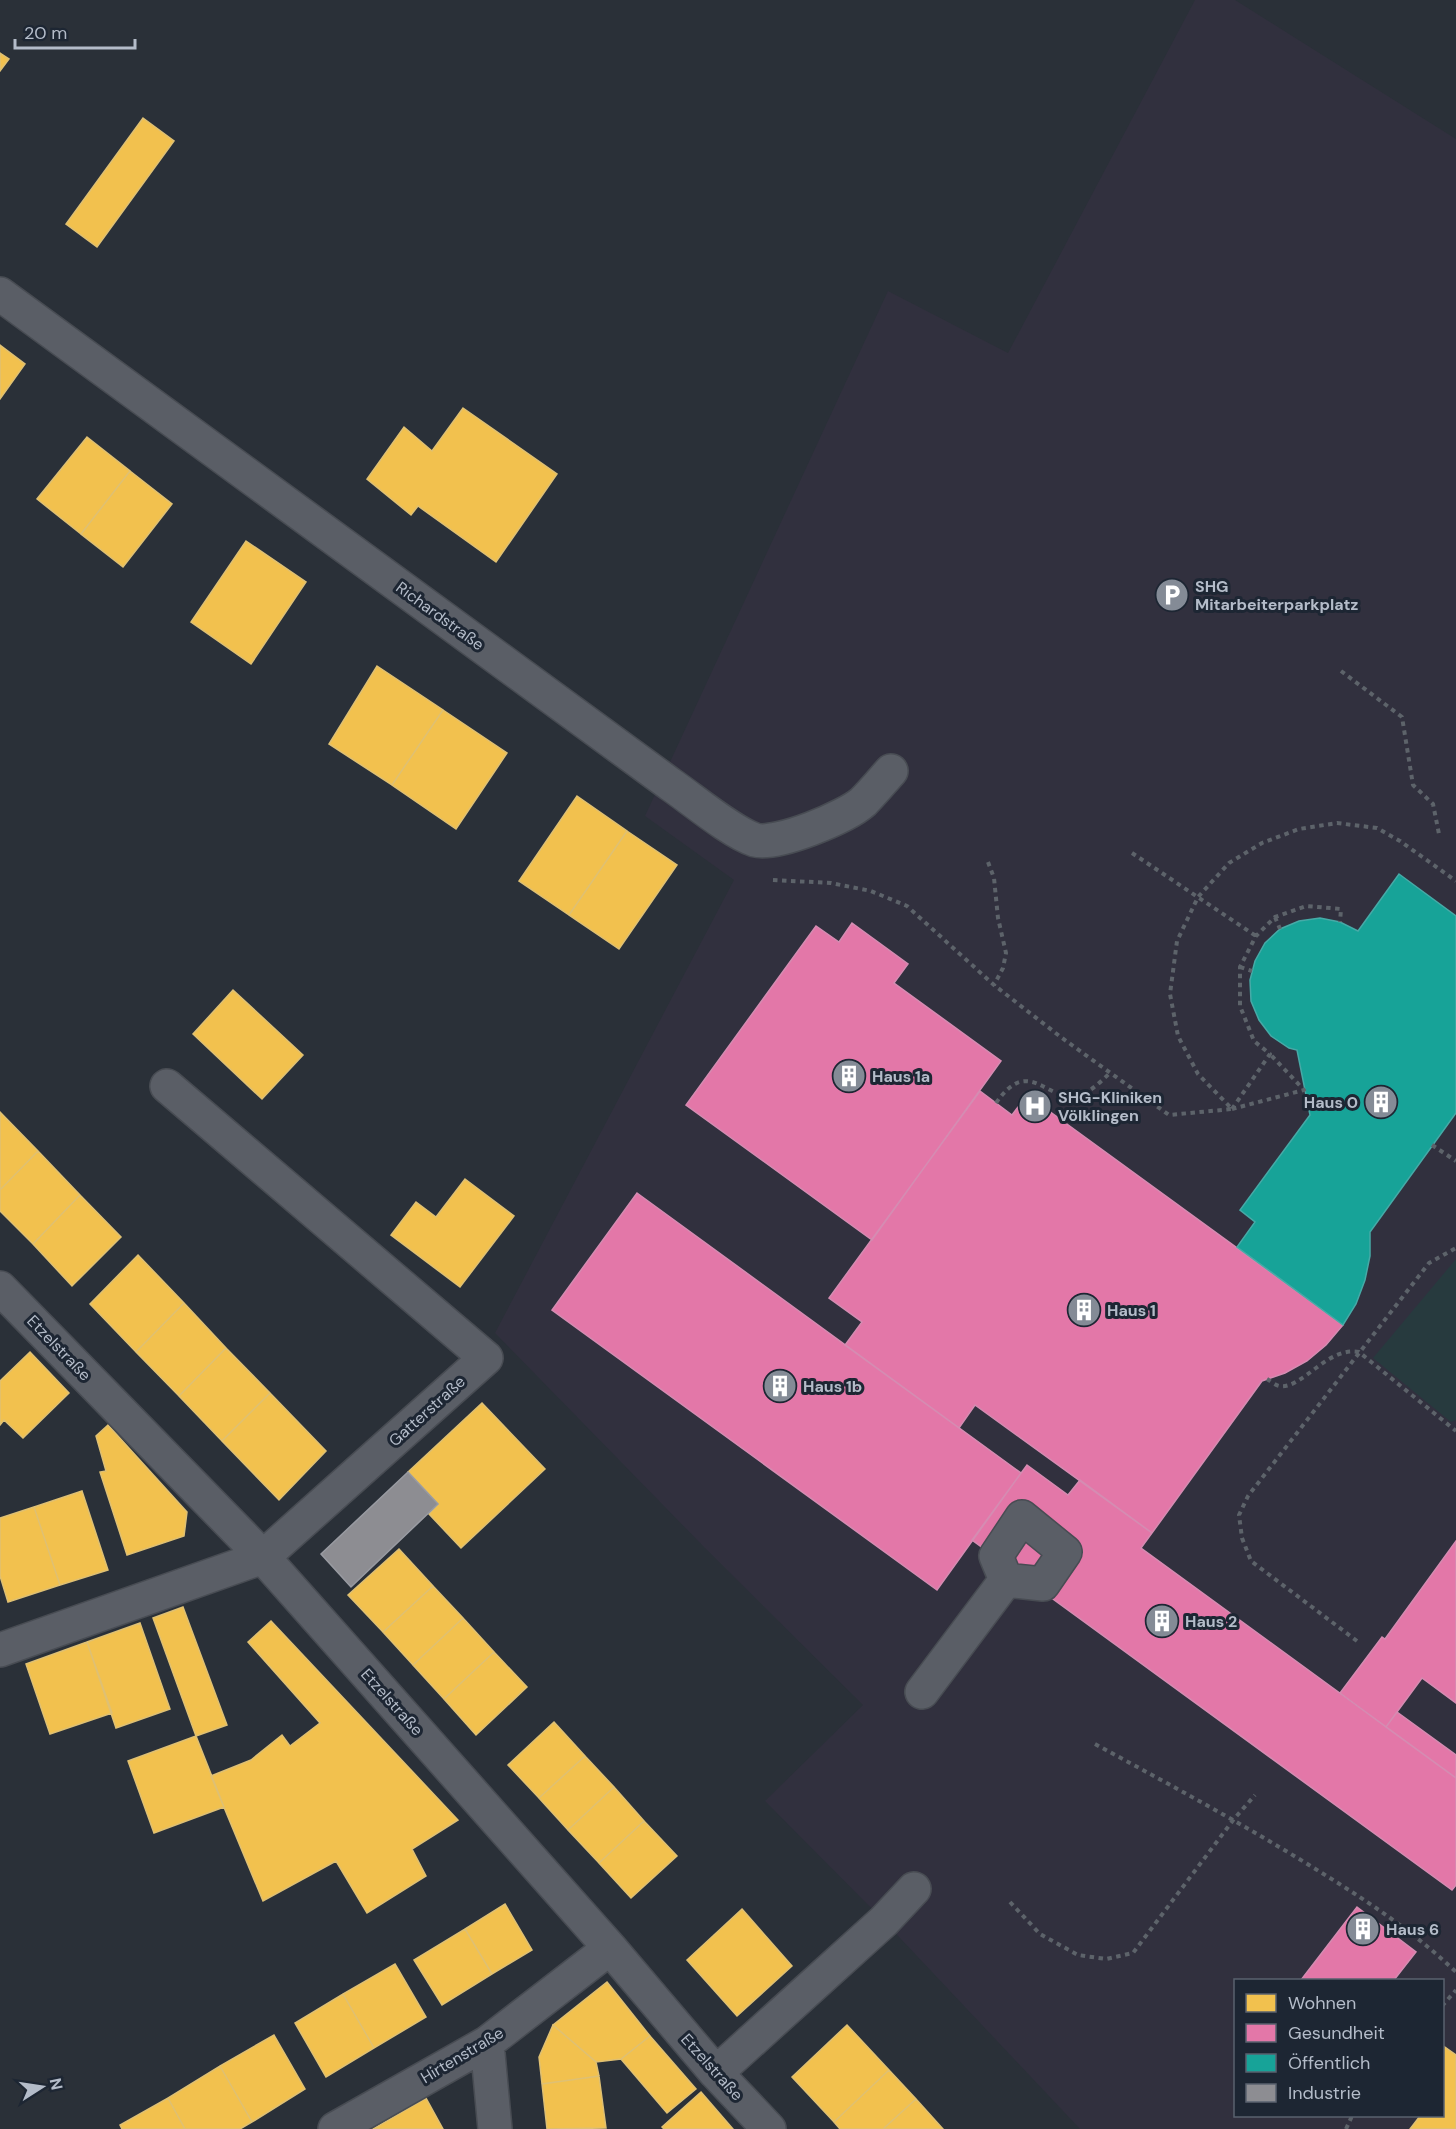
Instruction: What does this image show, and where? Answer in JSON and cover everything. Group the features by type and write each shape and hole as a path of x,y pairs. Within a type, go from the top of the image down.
{"street":[{"name":"Richardstraße","path":"0,294 726,824 757,840 779,838 830,822 862,803 891,771"},
{"name":"Gatterstraße","path":"0,1650 263,1557 486,1358 167,1086"},
{"name":"Etzelstraße","path":"0,1288 263,1557 610,1948 716,2073 769,2129"},
{"path":"922,1692 1006,1580"},
{"path":"716,2073 884,1921 914,1889"},
{"name":"Hirtenstraße","path":"335,2129 487,2043 610,1948"},
{"path":"487,2043 495,2129"}],"path":[{"path":"1341,670 1402,717 1413,785 1433,804 1439,834"},
{"path":"1232,1109 1198,1074 1178,1036 1170,994 1177,941 1198,897 1229,863 1262,843 1299,830 1337,823 1377,828 1400,841 1456,881"},
{"path":"1132,853 1256,936"},
{"path":"988,862 994,878 998,918 1006,953 1004,968 994,985"},
{"path":"772,880 831,883 871,891 907,906 994,985 1110,1073 1169,1114 1232,1109 1304,1090 1270,1054 1254,1041 1240,1006 1240,967 1256,936 1275,917 1306,906 1341,909 1340,922"},
{"path":"1275,917 1280,929"},
{"path":"1240,967 1252,970"},
{"path":"1232,1109 1270,1054"},
{"path":"996,1103 1004,1092 1024,1081 1036,1083 1067,1096 1080,1095 1110,1073"},
{"path":"1432,1145 1456,1161"},
{"path":"1356,1641 1251,1561 1242,1538 1239,1515 1248,1496 1429,1263 1456,1248"},
{"path":"1267,1379 1280,1386 1292,1384 1328,1360 1341,1354 1359,1352 1456,1431"},
{"path":"1095,1744 1233,1819 1378,1908 1456,1972"},
{"path":"1010,1902 1040,1934 1078,1955 1106,1959 1133,1953 1233,1819 1255,1796"},
{"path":"1452,1968 1456,1961"},
{"path":"1444,2005 1456,1990"}],"shaded area":[{"name":"SHG-Kliniken Völklingen","path":"1195,0 1235,0 1456,139 1456,2129 1080,2129 884,1921 765,1801 863,1705 705,1548 495,1333 734,880 645,816 888,291 1008,353"}],"green space":[{"path":"1456,1259 1456,1420 1451,1422 1373,1358"}],"building: Wohnen":[{"path":"0,53 9,59 0,71"},
{"path":"143,118 174,141 97,247 66,224"},
{"path":"0,345 25,364 0,399"},
{"path":"463,408 557,474 496,562 418,506 411,515 367,479 404,427 432,451"},
{"path":"87,437 130,471 81,534 37,499"},
{"path":"130,471 172,504 123,567 81,534"},
{"path":"246,541 306,582 251,664 191,622"},
{"path":"377,666 443,710 392,785 329,744"},
{"path":"443,710 507,753 456,829 392,785"},
{"path":"577,796 627,831 569,915 519,881"},
{"path":"627,831 677,865 619,949 569,915"},
{"path":"233,990 303,1055 262,1099 193,1034"},
{"path":"0,1112 38,1151 0,1190"},
{"path":"38,1151 80,1195 33,1244 0,1211 0,1190"},
{"path":"465,1179 514,1216 460,1287 391,1235 416,1202 436,1217"},
{"path":"80,1195 121,1237 72,1286 33,1244"},
{"path":"138,1255 184,1303 136,1352 90,1304"},
{"path":"184,1303 226,1348 179,1396 136,1352"},
{"path":"226,1348 270,1393 222,1441 179,1396"},
{"path":"30,1352 69,1393 23,1438 4,1420 0,1425 0,1381"},
{"path":"270,1393 326,1451 279,1500 222,1441"},
{"path":"482,1403 545,1469 461,1548 429,1514 438,1504 408,1472"},
{"path":"108,1425 187,1512 184,1536 127,1555 100,1472 106,1471 96,1436"},
{"path":"82,1491 108,1570 60,1585 34,1507"},
{"path":"34,1507 60,1585 8,1602 0,1576 0,1518"},
{"path":"399,1549 433,1586 383,1632 348,1595"},
{"path":"433,1586 463,1618 413,1665 383,1632"},
{"path":"183,1607 227,1725 196,1736 153,1618"},
{"path":"463,1618 494,1652 444,1699 413,1665"},
{"path":"271,1621 458,1820 412,1849 426,1876 367,1913 336,1861 263,1901 211,1776 251,1760 282,1735 290,1746 320,1723 248,1642"},
{"path":"140,1623 170,1709 116,1728 87,1642"},
{"path":"87,1642 112,1713 50,1734 26,1664"},
{"path":"494,1652 527,1687 476,1735 444,1699"},
{"path":"554,1722 585,1756 539,1798 508,1765"},
{"path":"196,1736 224,1807 154,1833 128,1761"},
{"path":"585,1756 614,1787 568,1830 539,1798"},
{"path":"614,1787 644,1821 599,1863 568,1830"},
{"path":"644,1821 677,1856 631,1898 599,1863"},
{"path":"505,1904 532,1950 492,1974 465,1929"},
{"path":"742,1909 792,1966 737,2016 687,1960"},
{"path":"465,1929 492,1974 442,2005 414,1960"},
{"path":"395,1964 426,2017 374,2048 343,1994"},
{"path":"607,1982 650,2036 621,2059 596,2062 553,2025"},
{"path":"343,1994 374,2048 326,2077 295,2023"},
{"path":"553,2025 596,2062 599,2076 542,2084 539,2057"},
{"path":"847,2025 889,2070 834,2122 792,2077"},
{"path":"274,2035 305,2089 252,2122 220,2066"},
{"path":"650,2036 696,2089 667,2113 621,2059"},
{"path":"1444,2046 1456,2055 1456,2129 1410,2129 1419,2117 1444,2117"},
{"path":"220,2066 252,2122 240,2129 185,2129 168,2098"},
{"path":"889,2070 916,2099 883,2129 840,2129 834,2122"},
{"path":"599,2076 606,2128 547,2129 542,2084"},
{"path":"701,2092 733,2129 664,2129 662,2127"},
{"path":"168,2098 185,2129 122,2129 120,2125"},
{"path":"426,2098 443,2129 373,2129"},
{"path":"916,2099 943,2129 883,2129"}],"building: Gesundheit":[{"name":"Haus 1a","path":"852,923 908,964 894,983 1001,1061 872,1240 686,1105 816,926 839,942"},
{"name":"Haus 1","path":"980,1091 1012,1115 1027,1095 1343,1325 1326,1345 1307,1361 1285,1373 1262,1381 1152,1533 975,1405 959,1428 845,1345 862,1322 829,1298"},
{"name":"Haus 1b","path":"637,1193 1021,1473 937,1590 552,1310"},
{"name":"Haus 2","path":"1027,1465 1068,1495 1080,1480 1152,1533 1141,1548 1456,1778 1456,1885 1452,1890 972,1540"},
{"path":"1456,1541 1456,1703 1422,1678 1386,1727 1340,1693 1382,1637 1385,1639"},
{"path":"1397,1712 1456,1755 1456,1778 1386,1727"},
{"name":"Haus 6","path":"1357,1907 1416,1952 1395,1979 1302,1979"}],"building: Öffentlich":[{"name":"Haus 0","path":"1399,874 1456,916 1456,1113 1370,1232 1370,1256 1365,1280 1356,1304 1343,1325 1237,1247 1255,1222 1240,1210 1310,1115 1297,1050 1289,1048 1271,1036 1259,1020 1251,1001 1250,980 1255,961 1265,943 1280,929 1299,921 1320,918 1340,922 1358,931"}],"building: Industrie":[{"path":"408,1472 438,1504 351,1587 321,1554"}],"place":[{"name":"SHG Mitarbeiterparkplatz","path":"1172,595"},
{"name":"Haus 1a","path":"849,1076"},
{"name":"Haus 0","path":"1381,1102"},
{"name":"SHG-Kliniken Völklingen","path":"1035,1106"},
{"name":"Haus 1","path":"1084,1310"},
{"name":"Haus 1b","path":"780,1386"},
{"name":"Haus 2","path":"1162,1621"},
{"name":"Haus 6","path":"1363,1929"}]}
